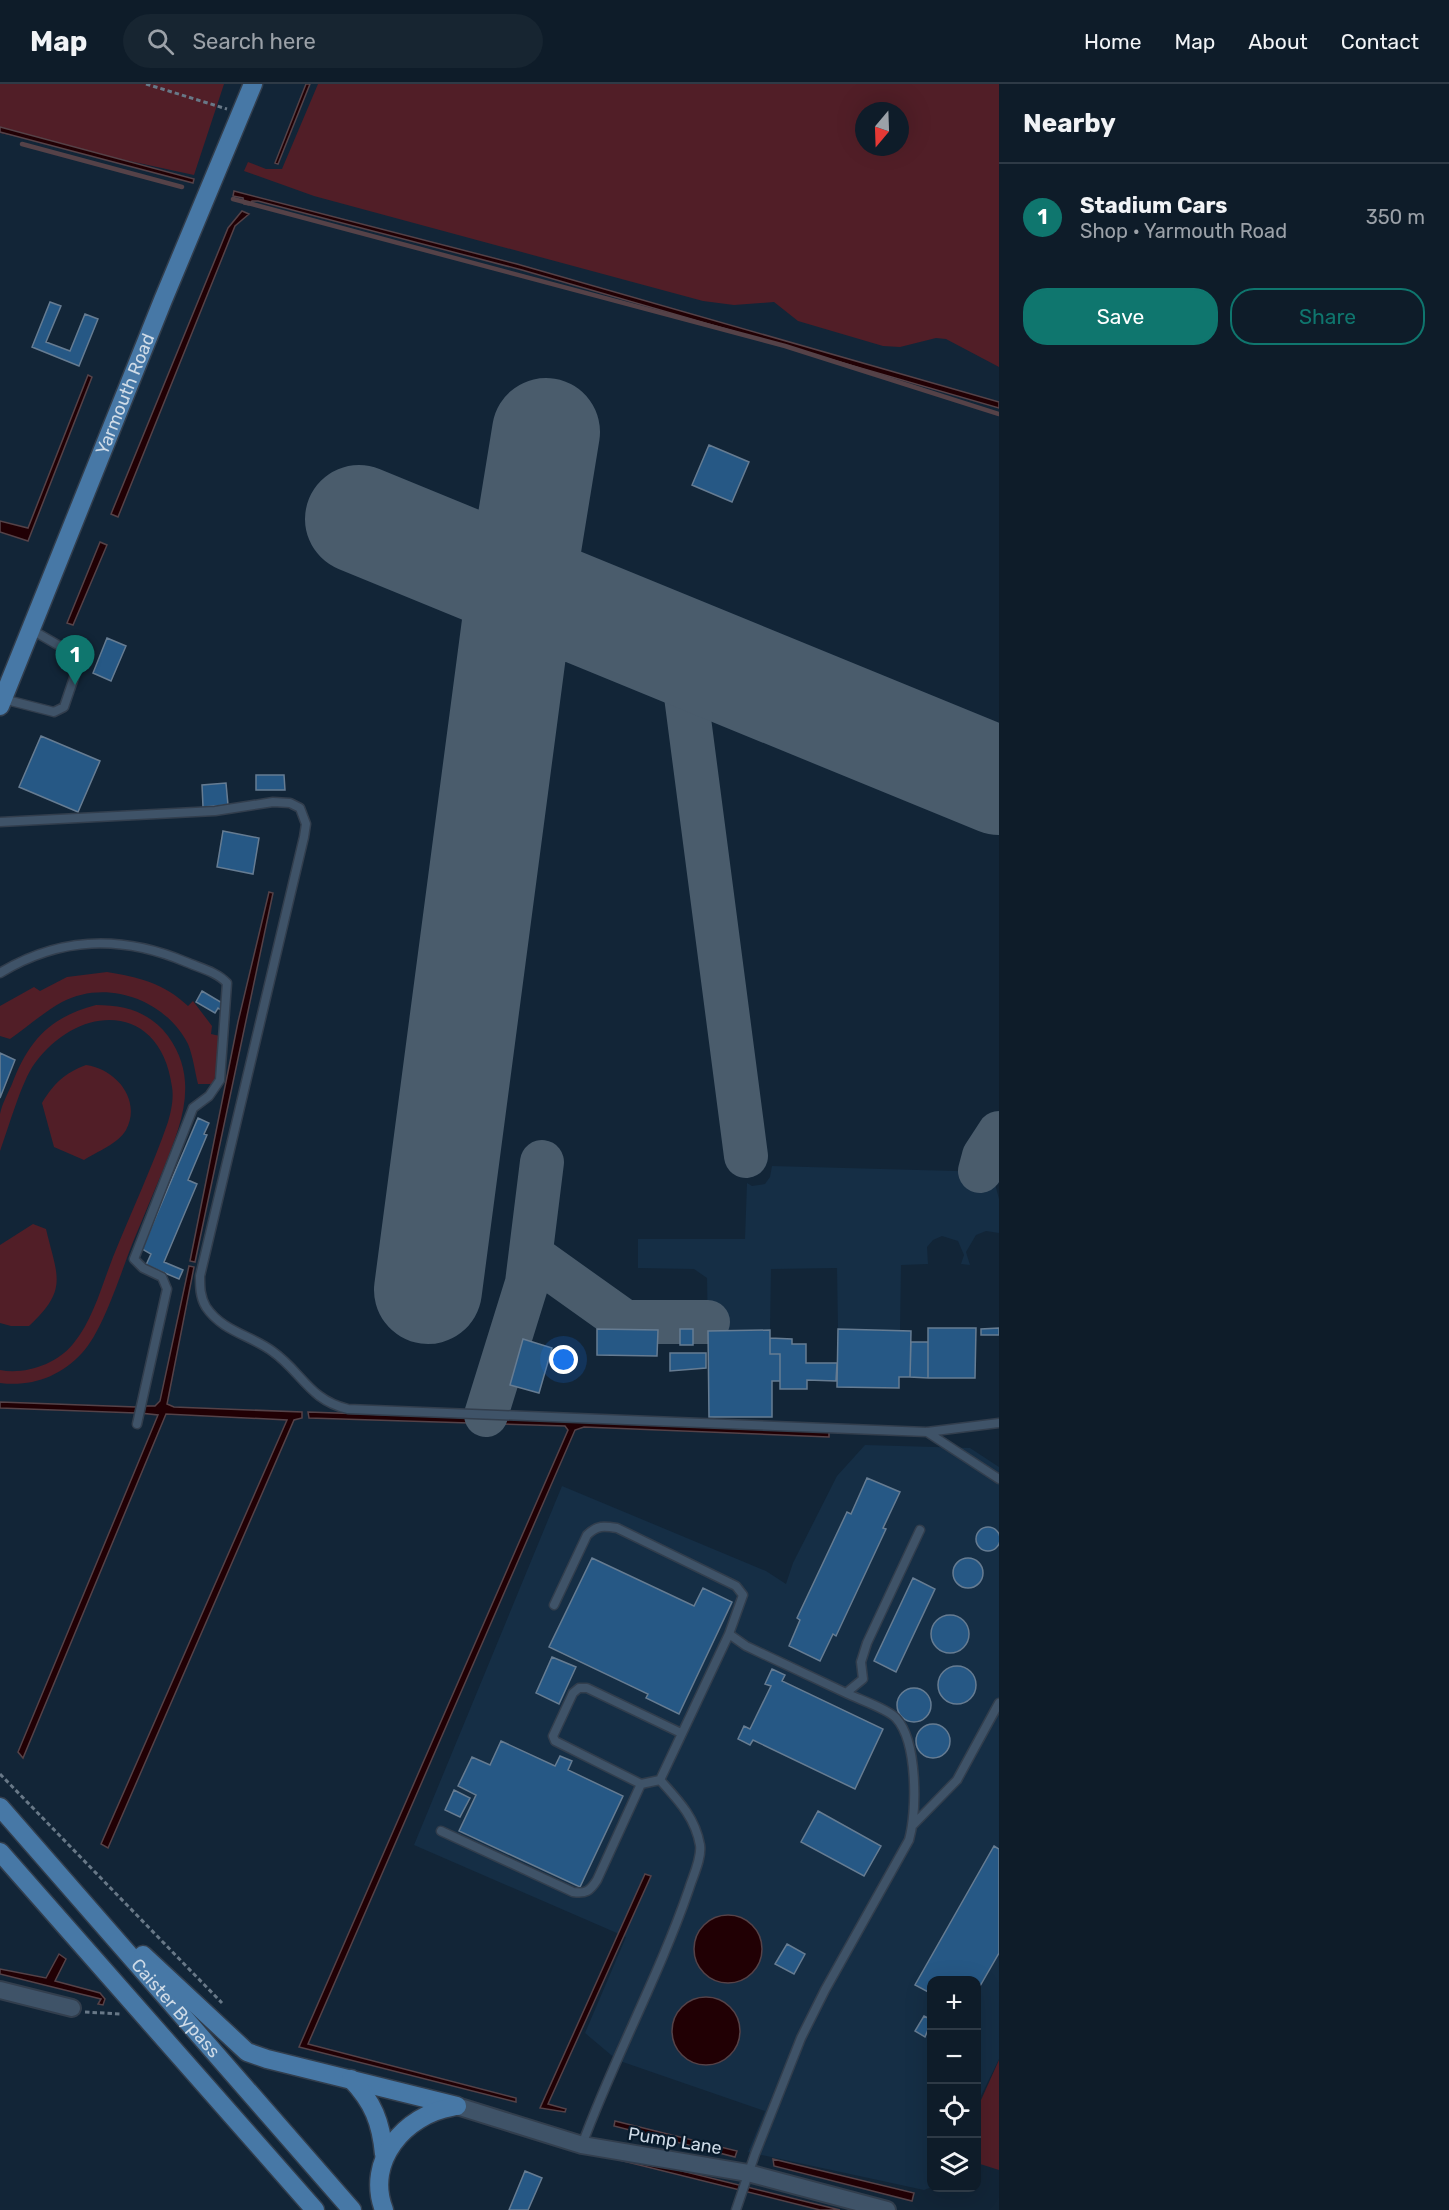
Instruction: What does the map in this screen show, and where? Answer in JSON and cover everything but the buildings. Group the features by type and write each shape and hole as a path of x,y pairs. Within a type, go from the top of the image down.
{"main road":[{"name":"Yarmouth Road","path":"1,702 253,84"},
{"name":"Caister Bypass","path":"0,1808 352,2210"},
{"name":"Caister Bypass","path":"0,1852 315,2210"},
{"path":"60,1875 247,2052 457,2106"},
{"path":"349,2078 366,2095 377,2112 384,2154 380,2192 384,2210"},
{"path":"384,2154 401,2132 416,2119 436,2109 457,2106"}],"street":[{"path":"0,1990 72,2008"},
{"name":"Pump Lane","path":"457,2106 582,2145 746,2177 887,2210"}],"lane":[{"path":"1,702 54,712 63,707 79,663 70,652 32,630"},
{"path":"0,822 215,812 273,802 290,803 300,808 306,824 304,837 200,1276 200,1292 206,1307 218,1320 237,1334 271,1350 318,1397 333,1405 348,1409 927,1432 999,1424"},
{"path":"0,973 52,948 120,942 155,949 216,974 227,983 220,1080 209,1096 193,1108 134,1259 143,1268 162,1277 167,1289 137,1424"},
{"path":"927,1432 999,1479"},
{"path":"554,1605 587,1535 595,1527 604,1526 628,1533 736,1586 743,1595 729,1634 660,1780"},
{"path":"846,1693 863,1679 861,1662 867,1642 920,1530"},
{"path":"729,1634 746,1646 896,1717 910,1743 913,1825 909,1840 825,1990 801,2038 746,2177 736,2210"},
{"path":"660,1780 641,1784 555,1741 553,1736 573,1694 579,1689 587,1688 681,1733"},
{"path":"913,1825 957,1780 999,1703"},
{"path":"582,2145 598,2102 681,1911 698,1860 700,1846 687,1809 660,1780"},
{"path":"441,1831 573,1892 583,1893 590,1890 597,1880 641,1784"}],"path":[{"path":"146,84 230,110"},
{"path":"0,1774 225,2006"},
{"path":"72,2008 88,2013 118,2015 137,2007"}],"shaded area":[{"path":"0,84 224,84 194,175 0,133"},
{"path":"306,84 310,84 278,164 275,163"},
{"path":"318,84 999,84 999,367 946,339 936,338 900,347 883,346 798,321 774,302 734,305 703,301 314,196 244,171 248,162 266,169 282,169"},
{"path":"0,127 194,179 193,183 0,132"},
{"path":"234,191 517,264 999,402 999,408 522,270 258,201 252,201 249,205 244,204 243,198 233,196"},
{"path":"242,211 249,214 235,226 118,517 111,514 228,228"},
{"path":"88,375 92,377 28,541 0,532 0,521 28,528"},
{"path":"100,542 107,545 73,625 67,623"},
{"path":"269,892 273,893 195,1262 190,1261 238,1022"},
{"path":"107,972 160,986 188,1006 193,1001 212,1026 211,1034 220,1036 214,1084 198,1084 188,1044 165,1016 150,1005 116,993 98,992 79,995 55,1006 10,1039 0,1036 0,1006 34,987 40,991 67,977"},
{"path":"96,1005 127,1008 153,1021 168,1036 178,1053 183,1069 185,1086 181,1119 170,1153 111,1300 90,1343 73,1361 55,1374 34,1382 0,1383 0,1370 20,1371 40,1366 66,1351 80,1335 96,1302 169,1118 172,1087 165,1059 152,1039 136,1026 116,1020 95,1021 74,1029 53,1043 35,1063 20,1093 0,1151 1,1110 26,1055 43,1032 54,1024 66,1016"},
{"path":"86,1065 97,1068 116,1079 128,1097 131,1108 130,1119 122,1135 112,1144 84,1160 54,1147 42,1103 61,1080 72,1071"},
{"path":"772,1166 992,1172 999,1199 999,1233 986,1231 976,1235 966,1252 970,1265 961,1264 964,1255 958,1241 942,1236 933,1240 927,1247 928,1264 901,1265 900,1331 838,1329 837,1268 771,1269 770,1330 708,1331 707,1278 694,1269 638,1268 638,1239 745,1239 747,1183 752,1186 765,1184 770,1177"},
{"path":"33,1224 46,1229 56,1271 55,1291 42,1313 29,1326 11,1326 0,1323 0,1245"},
{"path":"189,1266 194,1267 167,1404 174,1407 302,1412 302,1418 294,1420 108,1848 101,1844 287,1420 166,1414 23,1758 18,1752 158,1415 140,1413 141,1406 155,1406 160,1401"},
{"path":"0,1402 136,1407 136,1413 0,1408"},
{"path":"308,1412 829,1431 829,1437 584,1427 575,1430 308,2044 516,2098 516,2102 299,2047 568,1430 565,1426 309,1418"},
{"path":"865,1445 970,1448 999,1467 999,2059 981,2096 981,1976 927,1976 927,2189 924,2190 748,2152 765,2111 617,2060 585,2033 626,1937 414,1845 562,1486 766,1571 786,1584 793,1563 837,1476"},
{"path":"645,1874 651,1876 548,2104 566,2109 565,2112 540,2108"},
{"path":"728,1915 741,1918 752,1925 759,1936 762,1949 759,1962 752,1973 741,1980 728,1983 715,1980 704,1973 697,1962 694,1949 697,1936 704,1925 715,1918"},
{"path":"59,1954 66,1959 55,1981 100,1993 105,1999 103,2005 98,2004 101,1999 0,1974 0,1969 46,1978"},
{"path":"706,1997 719,2000 730,2007 737,2018 740,2031 737,2044 730,2055 719,2062 706,2065 693,2062 682,2055 675,2044 672,2031 675,2018 682,2007 693,2000"},
{"path":"999,2060 999,2170 981,2164 981,2100"},
{"path":"615,2121 737,2151 735,2157 614,2126"},
{"path":"577,2145 840,2210 820,2210 575,2149"},
{"path":"773,2159 914,2193 912,2201 774,2166"}],"waterway":[{"path":"22,144 182,187"},
{"path":"233,199 785,346 999,414"}],"taxiway":[{"path":"680,650 746,1156"},
{"path":"980,1171 984,1156 999,1133"},
{"path":"486,1415 527,1283 542,1162"},
{"path":"531,1255 625,1322 708,1322"}],"runway":[{"path":"428,1290 521,585 546,432"},
{"path":"359,519 999,781"}],"place":[{"name":"Stadium Cars","path":"75,685"}]}
